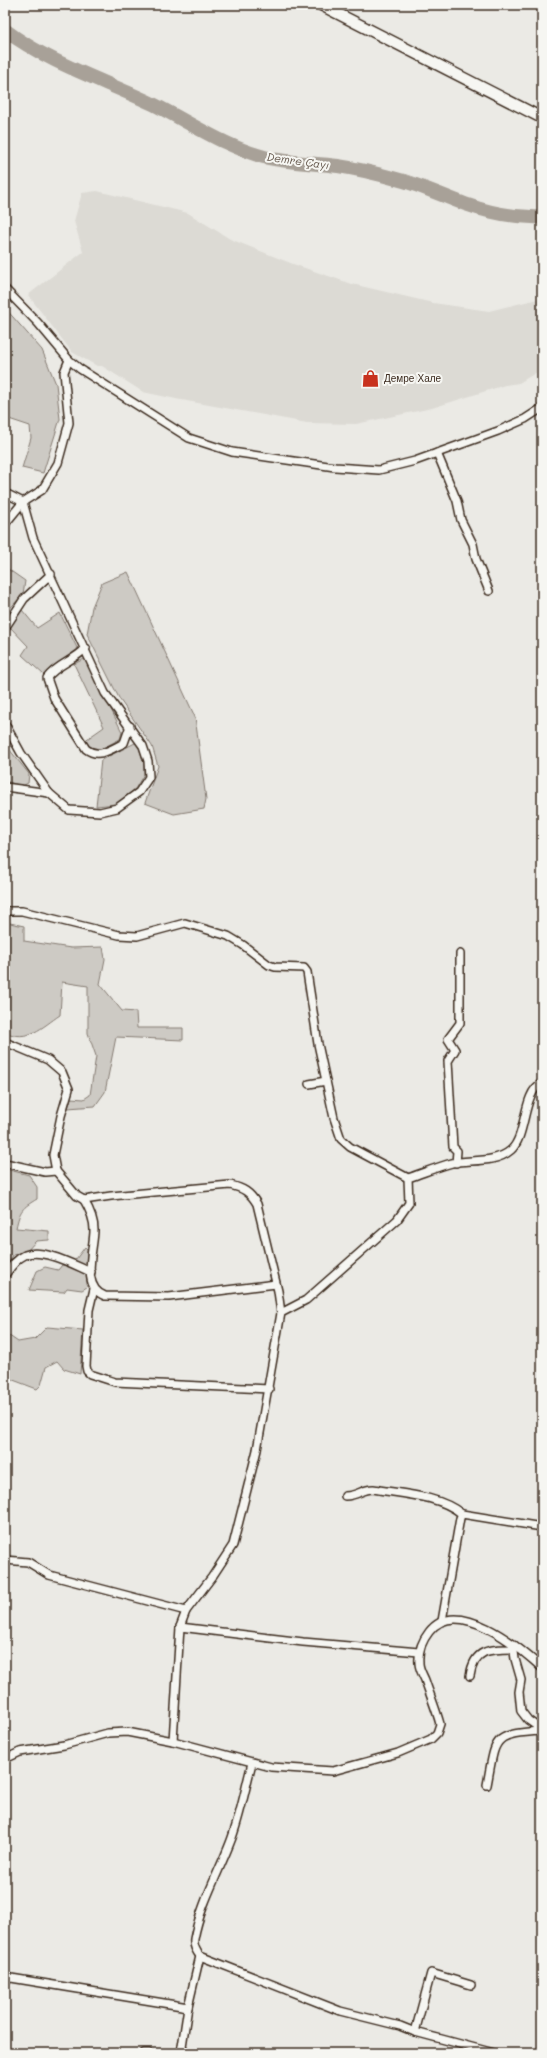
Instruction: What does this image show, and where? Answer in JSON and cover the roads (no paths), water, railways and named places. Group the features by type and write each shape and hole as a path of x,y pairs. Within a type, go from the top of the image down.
{"street":[{"path":"321,5 542,118"},
{"path":"5,289 38,323 69,360 189,438 232,452 331,467 379,470 415,461 498,431 525,419 542,408"},
{"path":"5,524 23,502 42,490 58,463 69,423 64,372 69,360"},
{"path":"437,453 457,501 460,520 473,544 476,559 489,591"},
{"path":"5,493 23,502 33,538 86,648 105,693 143,746 148,761 149,777 139,792 117,808 100,812 69,810 49,793 21,754 5,724"},
{"path":"5,628 24,599 51,574"},
{"path":"86,648 78,657 52,672 48,678 54,698 86,749 92,754 100,754 124,743 130,726"},
{"path":"5,787 49,793"},
{"path":"5,911 22,911 119,935 138,936 185,923 228,936 243,945 269,965 304,968 334,1118 341,1139 350,1147 408,1178 456,1163 492,1159 504,1156 512,1149 517,1139 533,1090 542,1083"},
{"path":"456,1163 457,1151 453,1147 448,1061 455,1050 448,1039 460,1023 460,954"},
{"path":"5,1042 48,1060 62,1072 69,1089 61,1116 53,1155 56,1171 77,1196 84,1200 92,1218 94,1230 91,1272 94,1289 89,1310 87,1371 90,1374 115,1382 269,1389"},
{"path":"309,1084 326,1081"},
{"path":"5,1163 45,1172 56,1171"},
{"path":"281,1313 306,1300 397,1220 409,1203 408,1178"},
{"path":"84,1200 230,1184 242,1188 251,1194 257,1204 276,1284 281,1313 269,1389 257,1450 233,1545 212,1577 186,1610 180,1627 173,1741"},
{"path":"5,1275 16,1262 25,1255 40,1253 91,1272"},
{"path":"94,1289 97,1293 105,1296 169,1298 276,1284"},
{"path":"345,1496 354,1496 367,1489 374,1488 428,1499 448,1505 462,1514 542,1526"},
{"path":"442,1621 460,1518 462,1514"},
{"path":"5,1560 28,1562 49,1575 186,1610"},
{"path":"5,1759 20,1752 64,1745 108,1733 127,1732 173,1741 271,1767 333,1771 398,1753 431,1738 437,1733 440,1724 419,1664 419,1652 424,1639 432,1628 442,1621 462,1619 481,1625 513,1646 521,1649 542,1668"},
{"path":"180,1627 303,1642 419,1652"},
{"path":"470,1676 472,1663 478,1656 486,1652 513,1646"},
{"path":"513,1646 515,1659 520,1674 519,1692 521,1711 528,1720 542,1731"},
{"path":"487,1785 493,1753 497,1742 501,1737 509,1734 542,1731"},
{"path":"252,1763 231,1842 202,1913 194,1940 194,1946 200,1956 340,2011 400,2026 415,2032 494,2053"},
{"path":"187,2053 181,2050 188,2007 200,1956"},
{"path":"415,2032 431,1973 471,1985"},
{"path":"5,1977 188,2007"},
{"path":"144,2053 149,2053"}],"waterway":[{"name":"Demre Çayı","path":"5,30 40,53 153,104 224,142 253,154 277,160 338,166 361,170 408,182 484,210 513,216 542,217"}],"place":[{"name":"Демре Хале","path":"371,378"}]}
